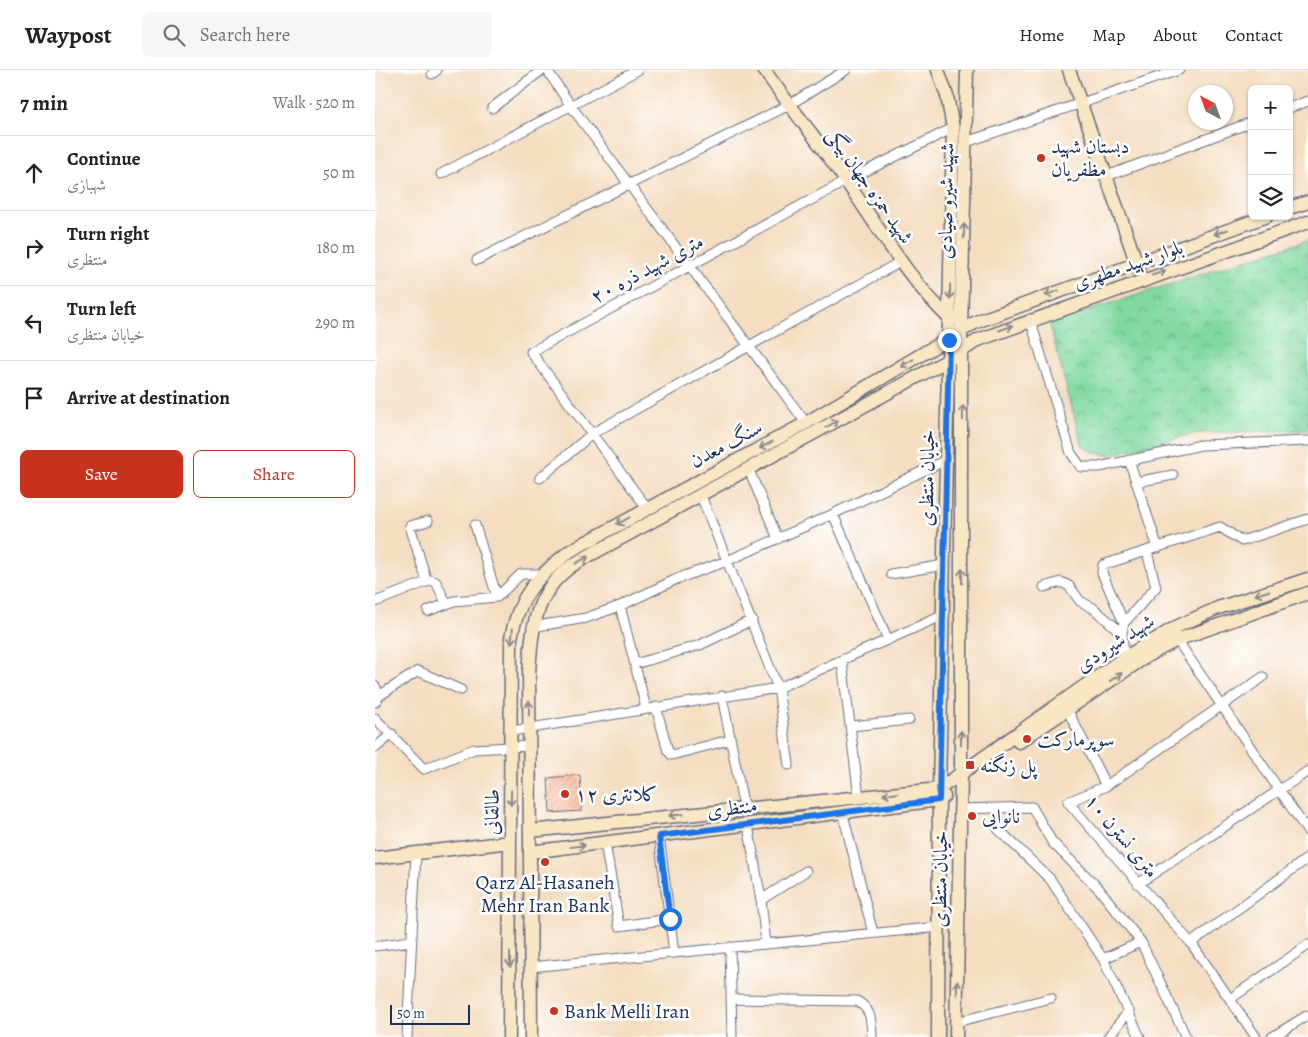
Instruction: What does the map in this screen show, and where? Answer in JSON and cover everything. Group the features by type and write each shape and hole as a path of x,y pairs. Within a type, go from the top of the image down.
{"main road":[{"name":"شهید حمزه جهان بیگی","path":"764,70 846,180 900,262 931,300 956,318"},
{"name":"شهید شیرو صیادی","path":"938,70 947,96 953,128 956,318 961,332"},
{"name":"شهید شیرو صیادی","path":"949,340 956,318 966,142 967,70"},
{"path":"1069,70 1138,262 1141,280"},
{"path":"1293,207 1308,202"},
{"name":"بلوار شهید مطهری","path":"949,340 976,322 999,313 1256,220"},
{"name":"بلوار شهید مطهری","path":"963,350 994,332 1308,222"},
{"name":"خیابان منتظری","path":"956,1037 961,779 963,350 961,332"},
{"name":"خیابان منتظری","path":"938,1037 939,795 949,340"},
{"name":"سنگ معدن","path":"528,590 541,574 570,550 805,423 949,340"},
{"name":"سنگ معدن","path":"546,592 569,567 749,470 963,350"},
{"name":"شهید شیرودی","path":"961,779 1124,658 1178,626 1218,608 1308,578"},
{"name":"طالقانی","path":"509,1037 512,747 511,638 515,616 528,590"},
{"name":"طالقانی","path":"531,1037 529,673 533,627 546,592"},
{"name":"شهید شیرودی","path":"961,779 1147,656 1177,640 1308,593"},
{"path":"939,795 961,779"},
{"name":"منتظری","path":"530,831 859,797 939,795"},
{"name":"منتظری","path":"530,852 843,814 939,795"},
{"path":"375,858 510,842"}],"street":[{"path":"492,108 542,70"},
{"path":"547,70 628,184 805,423"},
{"path":"441,174 638,70"},
{"path":"477,260 789,106 846,70"},
{"path":"966,142 1179,70"},
{"path":"1293,107 1308,102"},
{"path":"1107,176 1248,123"},
{"name":"۲۰ متری شهید ذره","path":"647,508 531,352 846,180 953,128"},
{"path":"540,478 593,433 749,348 900,262"},
{"path":"1030,320 1071,453 1081,467 1099,467 1201,445 1308,441"},
{"path":"533,627 586,618 620,606 679,578 727,561 778,539 946,460"},
{"path":"1129,460 1158,548"},
{"path":"749,470 778,539"},
{"path":"1136,482 1173,475"},
{"path":"701,496 778,688 789,765"},
{"path":"833,514 888,640"},
{"path":"1124,623 1101,568 1103,565 1220,527 1242,541 1308,519"},
{"path":"427,582 410,526 428,521"},
{"path":"475,525 497,597"},
{"path":"1124,658 1122,633 1124,623 1156,588 1147,552"},
{"path":"891,574 945,565"},
{"path":"428,611 446,603 497,597 521,574 541,574"},
{"path":"375,602 434,581 446,603"},
{"path":"1044,587 1061,582 1069,586 1080,602 1093,608 1122,633"},
{"path":"620,606 646,708"},
{"path":"512,731 656,706 778,688 944,615"},
{"path":"635,664 700,645 752,620"},
{"path":"1177,640 1308,832"},
{"path":"842,661 859,797"},
{"path":"375,686 377,699 419,671 461,690"},
{"name":"۱۰ متری نسترن","path":"1256,1037 1191,943 1069,802 1106,786 1223,707 1263,677"},
{"path":"722,696 729,740 744,808"},
{"path":"656,706 668,750 672,755 729,740"},
{"path":"1067,709 1106,786"},
{"path":"375,718 424,769 474,749 529,746"},
{"path":"851,726 909,720"},
{"path":"375,748 392,734"},
{"path":"1138,884 1308,771"},
{"path":"960,809 1032,807 1052,842 1099,889 1141,942 1186,1037"},
{"path":"843,814 873,933"},
{"path":"748,825 761,900 766,944"},
{"path":"998,830 1050,878 1103,959 1140,1037"},
{"path":"659,836 673,953"},
{"path":"605,843 619,926 670,919"},
{"path":"407,1037 416,853"},
{"path":"1191,943 1308,858"},
{"path":"761,900 807,871"},
{"path":"530,967 939,927"},
{"path":"375,946 411,941"},
{"path":"1103,959 1141,942"},
{"path":"1230,999 1308,946"},
{"path":"730,947 731,1037"},
{"path":"956,1022 1051,998"},
{"path":"731,999 857,1001 866,1007 871,1016 872,1037"},
{"path":"1107,1037 1129,1011"},
{"path":"1272,1037 1308,1015"}],"green space":[{"path":"1308,240 1308,430 1198,433 1109,455 1093,452 1082,445 1049,323"}],"building":[{"name":"کلانتری ۱۲","path":"580,775 582,811 550,813 548,778"}],"place":[{"name":"دبستان شهید مظفریان","path":"1041,158"},
{"name":"سوپرمارکت","path":"1027,739"},
{"name":"پل زنگنه","path":"970,765"},
{"name":"کلانتری ۱۲","path":"565,794"},
{"name":"نانوایی","path":"972,816"},
{"name":"Qarz Al-Hasaneh Mehr Iran Bank","path":"545,862"},
{"name":"Bank Melli Iran","path":"554,1011"}],"route":[{"path":"670,919 659,836 859,812 939,800 949,340"}]}
